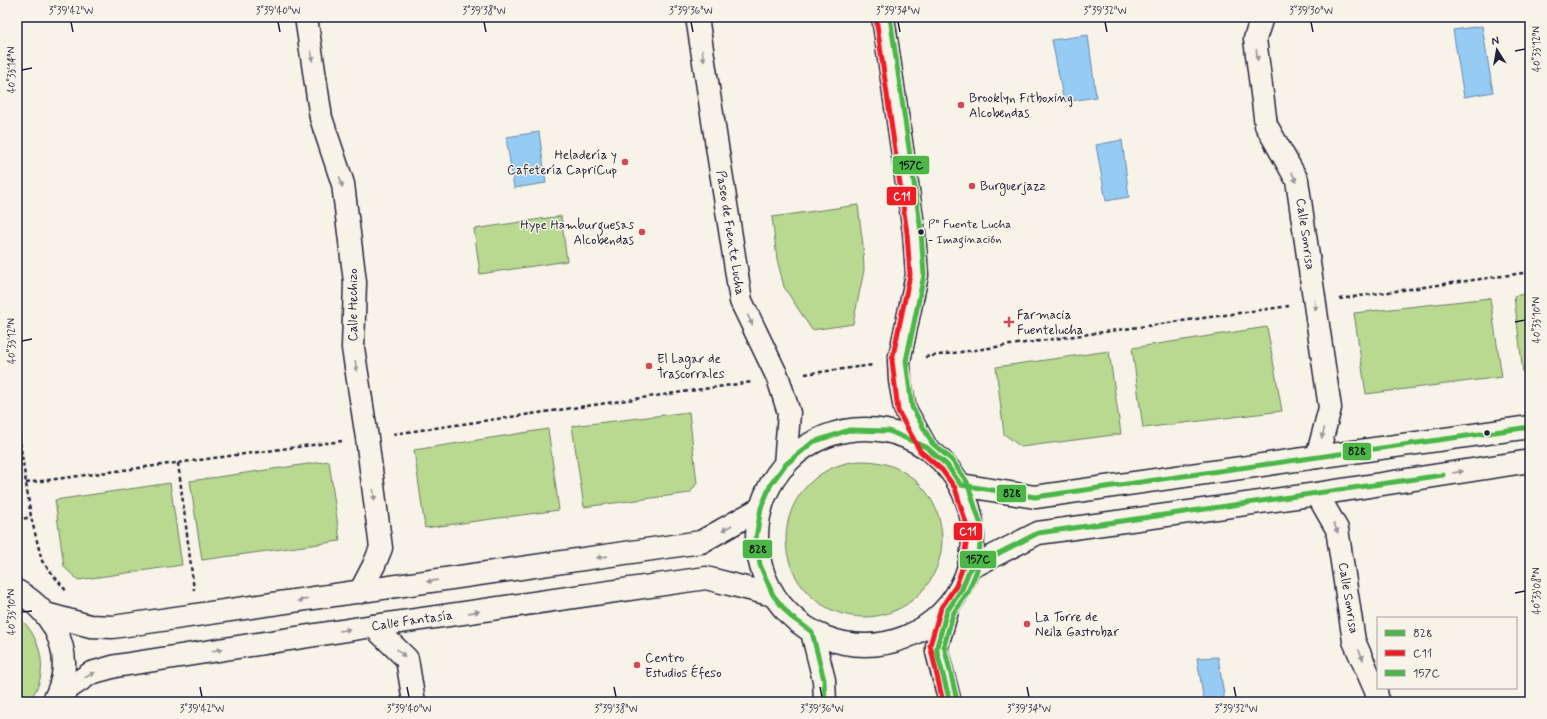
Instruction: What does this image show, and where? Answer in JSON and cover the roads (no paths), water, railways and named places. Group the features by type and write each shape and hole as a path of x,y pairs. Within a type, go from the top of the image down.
{"street":[{"name":"Calle Hechizo","path":"306,17 321,118 343,184 355,282 353,348 367,438 381,548 360,592"},
{"name":"Paseo de Fuente Lucha","path":"697,17 741,301 778,378 789,413 785,465"},
{"path":"883,17 914,232 917,275 900,361 900,381 905,409 926,447"},
{"name":"Calle Sonrisa","path":"1262,17 1255,39 1266,125 1297,180 1330,408 1317,457"},
{"path":"961,485 1035,498 1530,427"},
{"path":"947,611 904,639 855,646 812,632 790,616 773,595 760,565 756,538 761,508 771,484 785,465 813,442 849,430 889,431 926,447 947,465 961,485 975,529 970,568 962,589 947,611 937,646 937,652 950,702"},
{"path":"970,568 1038,533 1317,494 1530,461"},
{"name":"Calle Sonrisa","path":"1317,494 1337,529 1354,641 1376,691 1378,702"},
{"path":"46,614 90,626 113,627 701,542 761,508"},
{"name":"Calle Fantasía","path":"55,699 91,673 116,666 373,626 706,578 773,595"},
{"path":"17,591 32,600 46,614 57,632 63,653 63,675 55,699"},
{"path":"373,626 407,659 414,702"},
{"path":"812,632 824,680 825,702"}],"water":[{"path":"1482,26 1493,92 1464,97 1453,30"},
{"path":"1088,35 1096,97 1064,102 1052,40"},
{"path":"539,132 546,183 514,188 506,137"},
{"path":"1122,140 1129,197 1106,201 1096,145"},
{"path":"1218,657 1225,702 1204,702 1197,658"}],"place":[{"name":"Brooklyn Fitboxing Alcobendas","path":"961,105"},
{"name":"Heladería y Cafetería CapriCup","path":"625,162"},
{"name":"Burguerjazz","path":"972,186"},
{"name":"Hype Hamburguesas Alcobendas","path":"642,232"},
{"name":"Pº Fuente Lucha - Imaginación","path":"921,232"},
{"name":"Farmacia Fuentelucha","path":"1009,322"},
{"name":"El Lagar de Trascorrales","path":"649,366"},
{"name":"La Torre de Neila Gastrobar","path":"1027,624"},
{"name":"Centro Estudios Éfeso","path":"637,665"}]}
